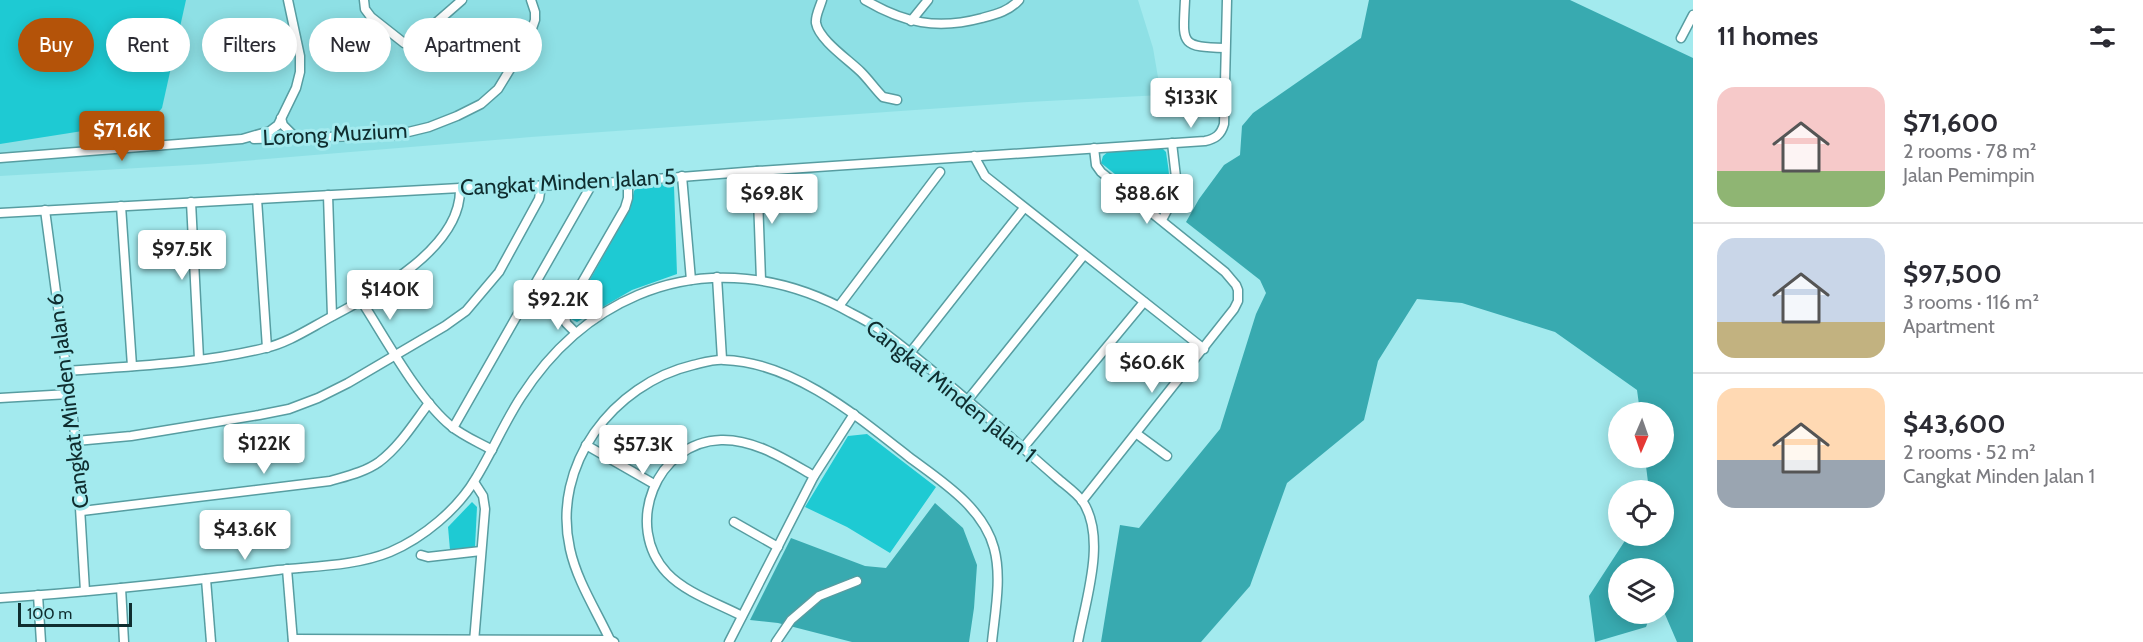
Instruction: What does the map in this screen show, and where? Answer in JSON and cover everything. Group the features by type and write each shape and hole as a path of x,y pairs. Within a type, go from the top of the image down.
{"street":[{"path":"0,158 242,139 270,131 278,125 296,88 300,72 300,56 288,0"},
{"path":"364,0 365,9 371,17 401,41 408,43 415,41 462,0"},
{"name":"Lorong Muzium","path":"242,139 396,135 429,127 457,116 481,104 498,88 529,37 535,20 531,0"},
{"path":"822,0 816,24 826,39 838,53 861,71 883,97 897,100"},
{"path":"865,0 894,15 911,21 932,24 966,22 1005,12 1019,0"},
{"path":"911,21 928,0"},
{"path":"1185,0 1184,28 1187,40 1197,47 1225,48 1227,0"},
{"path":"1681,38 1693,15"},
{"name":"Cangkat Minden Jalan 5","path":"0,213 460,188 592,184 1210,140 1222,131 1224,124 1225,48"},
{"path":"281,118 283,125 296,138"},
{"path":"1162,220 1173,200 1177,186 1172,143"},
{"path":"1078,642 1094,550 1092,530 1083,501 1204,349 1238,301 1236,285 1225,272 1101,172 1096,165 1094,148"},
{"path":"974,156 985,176 1204,349"},
{"path":"757,171 761,280"},
{"path":"839,306 940,172"},
{"path":"682,176 691,280"},
{"path":"575,332 566,323 565,312 625,208 628,198 628,181"},
{"path":"453,428 592,184"},
{"path":"76,441 131,436 289,409 328,393 446,326 466,311 483,294 499,272 528,222 539,199 541,186"},
{"path":"66,371 199,359 267,348 302,333 362,302 416,264 439,239 457,210 460,203 460,188"},
{"path":"328,195 332,316"},
{"path":"257,199 267,348"},
{"path":"190,202 199,359"},
{"path":"121,206 132,366"},
{"path":"910,353 1024,208"},
{"name":"Cangkat Minden Jalan 6","path":"45,210 76,441 85,591"},
{"path":"967,400 1083,255"},
{"path":"717,277 722,359"},
{"name":"Cangkat Minden Jalan 1","path":"0,598 120,588 287,569 374,557 399,548 436,523 474,482 522,396 544,365 575,332 600,314 640,294 691,280 717,277 761,280 800,289 839,306 879,328 967,400 1083,501"},
{"path":"362,302 429,403 453,428 492,450"},
{"path":"1023,448 1144,302"},
{"path":"287,569 293,641 612,641 584,587 570,548 567,507 570,486 586,445 608,414 627,396 643,385 682,368 722,359 754,365 790,376 822,393 854,414 955,492 982,521 994,546 998,565 992,642"},
{"path":"0,398 69,394"},
{"path":"82,511 330,481 348,476 378,462 397,446 429,403"},
{"path":"729,642 814,476 854,414"},
{"path":"1137,434 1167,456"},
{"path":"742,616 682,586 665,571 656,559 648,536 647,521 650,495 654,484 665,468 683,451 696,445 719,440 732,440 759,447 814,476"},
{"path":"586,445 654,484"},
{"path":"474,482 484,501 474,641"},
{"path":"734,522 778,547"},
{"path":"421,555 428,557 481,551"},
{"path":"206,579 211,642"},
{"path":"778,638 791,620 819,596 856,581"},
{"path":"120,588 124,642"},
{"path":"38,595 42,642"}],"shaded area":[{"path":"0,0 1138,0 1153,48 1161,95 1028,102 531,137 207,164 0,176"},
{"path":"0,0 186,0 182,18 106,18 106,72 170,72 162,108 156,115 146,121 0,144"},
{"path":"1369,0 1570,0 1693,58 1693,642 1677,642 1669,624 1674,624 1674,558 1614,558 1622,546 1674,546 1674,480 1648,480 1646,468 1674,468 1674,402 1639,402 1637,390 1555,332 1462,303 1417,299 1378,361 1364,420 1287,483 1250,586 1201,642 1101,642 1120,525 1139,528 1220,429 1256,314 1266,293 1260,280 1186,222 1199,199 1224,165 1240,155 1242,126 1253,113 1361,38"},
{"path":"1162,148 1166,152 1169,179 1161,205 1154,205 1101,163 1103,156 1109,151"},
{"path":"669,181 674,186 677,274 632,290 577,322 571,319 571,313 630,209 634,191 640,184"},
{"path":"867,434 936,487 890,553 847,527 805,507 848,436"},
{"path":"472,502 477,507 475,547 450,550 448,527"},
{"path":"935,503 963,528 977,565 969,642 852,642 778,623 750,620 791,538 865,566 886,568"},
{"path":"1608,567 1608,624 1647,624 1646,627 1595,642 1589,596"}]}
